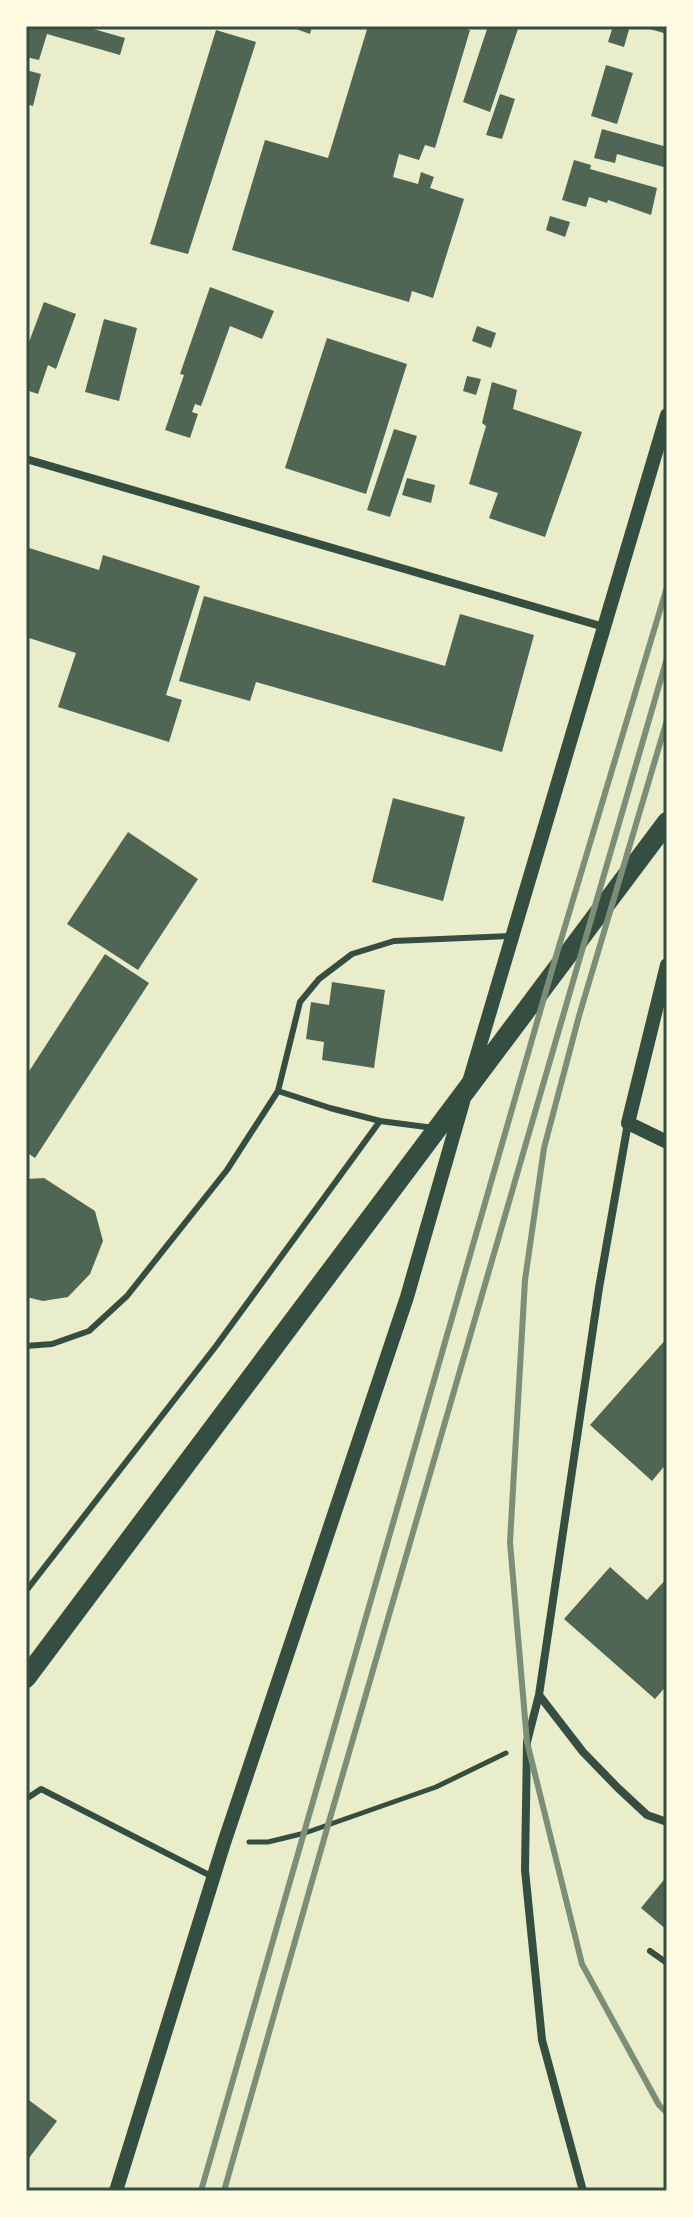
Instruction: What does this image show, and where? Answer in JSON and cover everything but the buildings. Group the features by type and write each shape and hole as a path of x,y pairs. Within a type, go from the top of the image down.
{"main road":[{"path":"26,1678 667,822"}],"street":[{"path":"116,2191 224,1843 407,1297 667,415"},
{"path":"26,459 604,627"},
{"path":"583,2191 542,2040 525,1870 527,1742 539,1695 599,1288 628,1123 667,965"},
{"path":"628,1123 667,1142"},
{"path":"539,1695 583,1752 618,1788 647,1815 667,1822"}],"lane":[{"path":"26,1346 52,1344 89,1331 127,1296 227,1170 278,1091 300,1002 319,979 352,954 394,941 511,936"},
{"path":"278,1091 380,1121 455,1131"},
{"path":"26,1591 216,1346 380,1121"},
{"path":"26,1799 41,1789 213,1877"},
{"path":"650,1951 667,1963"}],"path":[{"path":"224,1843 268,1842 305,1833 436,1787 527,1742"}],"railway":[{"path":"201,2191 554,963 667,587"},
{"path":"224,2191 667,658"},
{"path":"667,720 579,1016 544,1148 525,1280 510,1542 527,1742 582,1964 659,2105 667,2113"}]}
